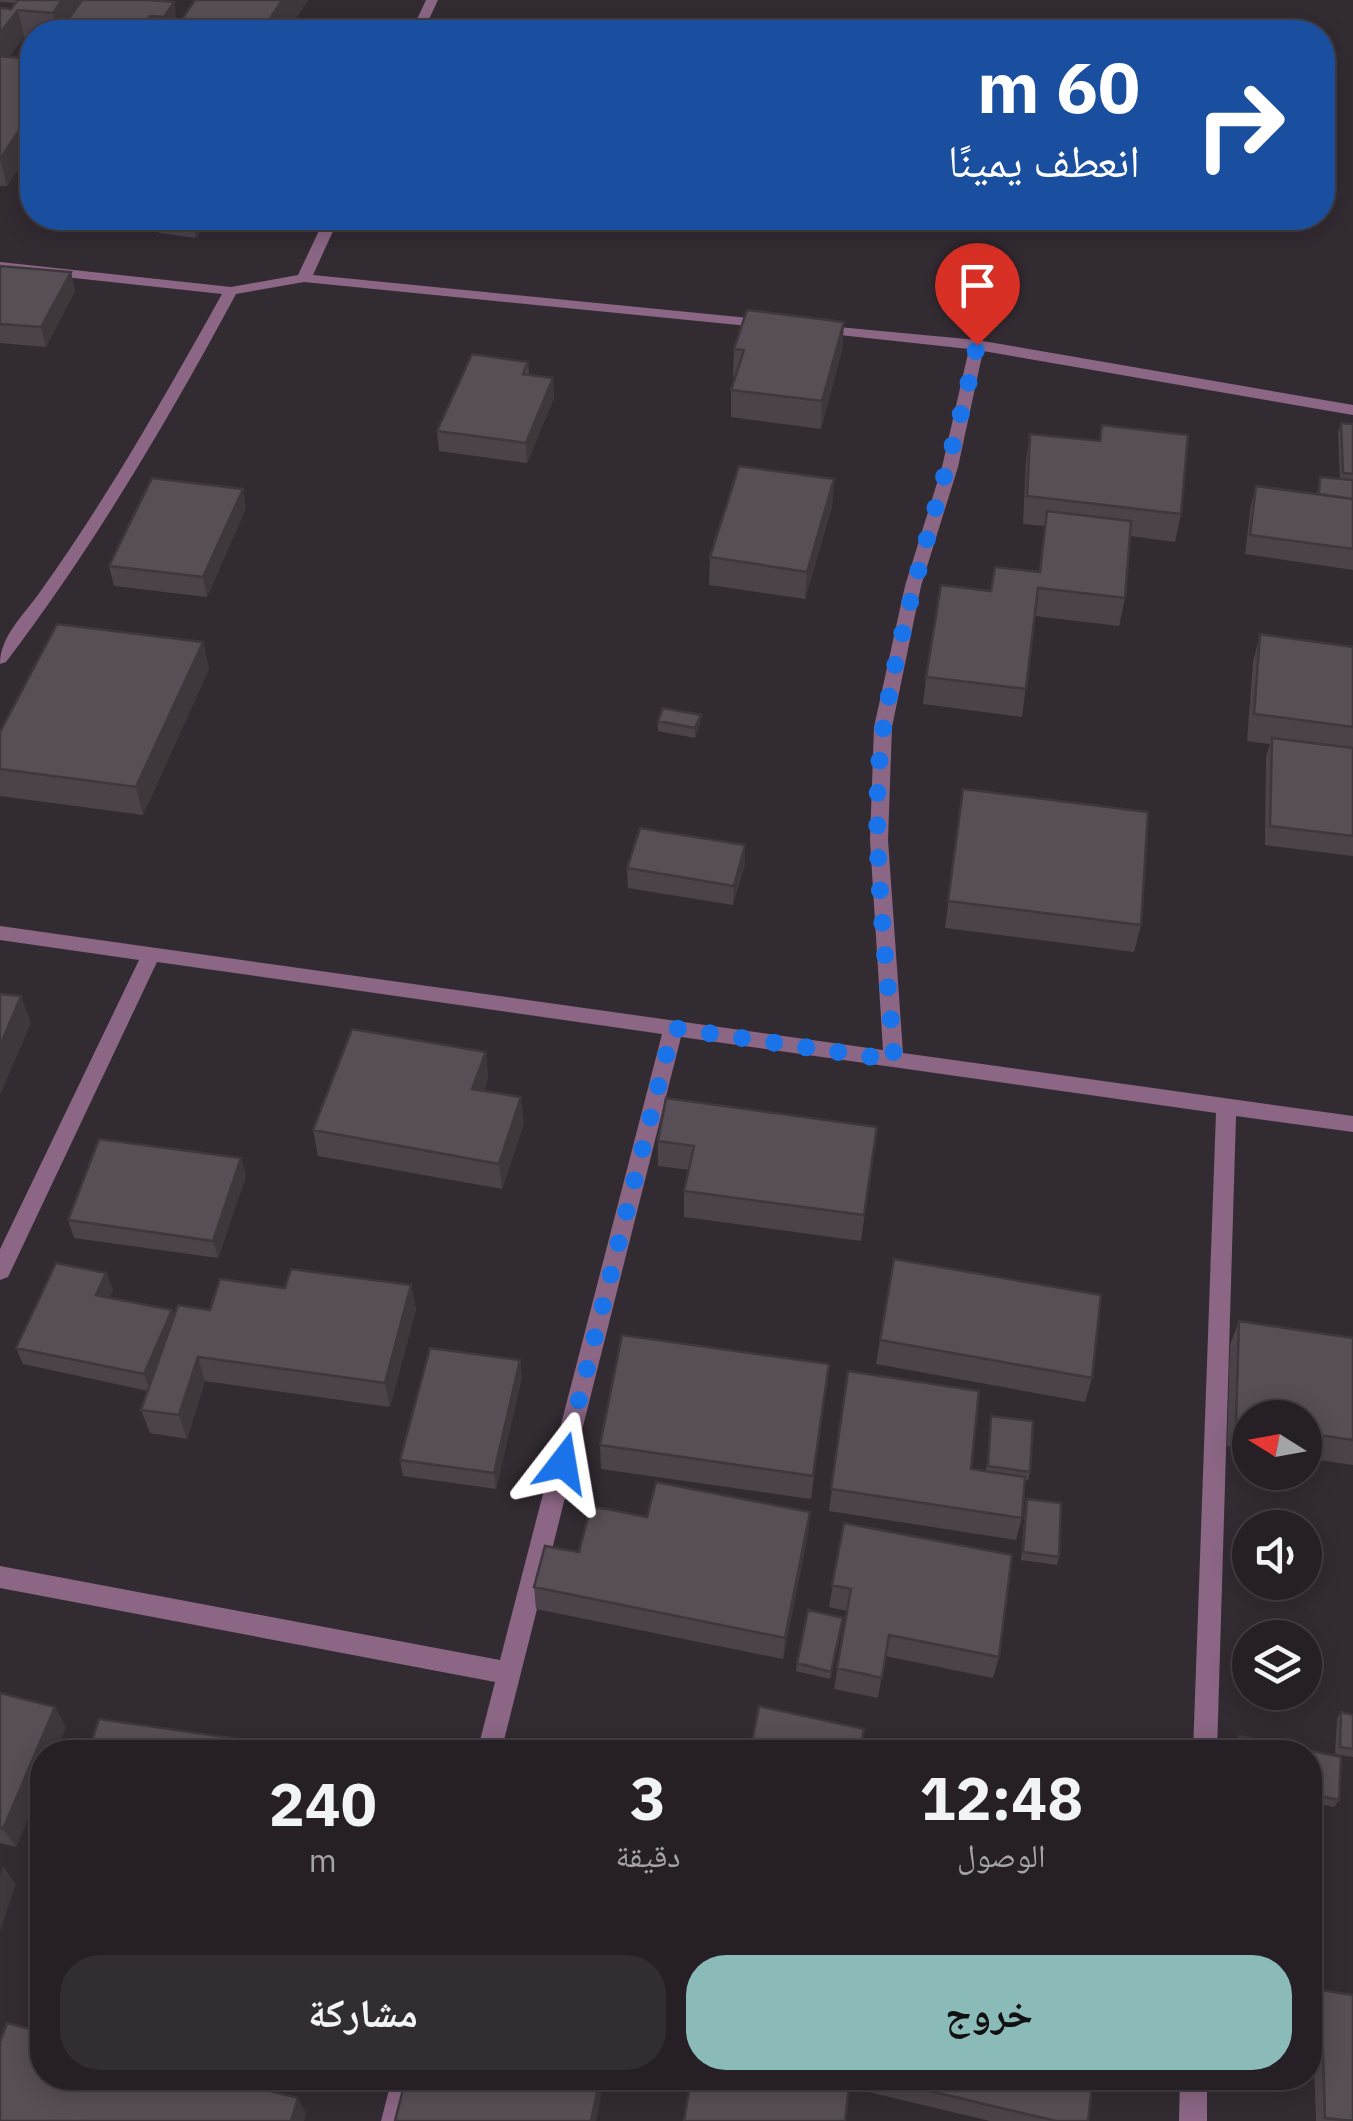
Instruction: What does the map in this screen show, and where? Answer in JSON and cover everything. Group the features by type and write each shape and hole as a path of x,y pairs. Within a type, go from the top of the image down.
{"street":[{"path":"304,278 326,230"},
{"path":"0,266 231,291 304,278 779,326"},
{"path":"0,658 65,576 161,418 231,291"},
{"path":"799,328 977,345 1353,410"},
{"path":"894,1060 879,840 883,727 912,586 950,467 977,345"},
{"path":"0,933 1353,1124"},
{"path":"0,1271 151,954"},
{"path":"492,1740 673,1028"},
{"path":"1205,1740 1226,1106"},
{"path":"0,1577 510,1672"},
{"path":"395,2121 403,2090"},
{"path":"1192,2121 1193,2090"}],"building":[{"path":"18,0 62,0 53,13 18,10 0,33 0,8 11,9"},
{"path":"82,0 174,2 164,17 150,16 147,20 68,20"},
{"path":"195,0 282,0 270,20 181,20"},
{"path":"0,56 20,58 20,129 0,159"},
{"path":"0,266 71,272 41,327 0,324"},
{"path":"747,310 844,322 822,401 731,390 744,350 734,349"},
{"path":"472,354 528,362 523,374 553,378 526,443 437,431"},
{"path":"1341,423 1353,424 1353,474 1343,473"},
{"path":"1102,425 1188,435 1181,514 1027,496 1030,434 1100,441"},
{"path":"739,466 834,479 807,572 710,557"},
{"path":"1320,477 1353,480 1353,499 1319,494"},
{"path":"152,478 243,489 203,577 109,566"},
{"path":"1256,486 1353,499 1353,549 1250,535"},
{"path":"1047,511 1131,521 1125,598 1038,588 1026,689 926,677 941,585 991,591 995,567 1040,572"},
{"path":"57,624 203,642 136,787 0,769 0,732"},
{"path":"1260,634 1353,647 1353,727 1254,714"},
{"path":"663,708 701,715 695,728 658,721"},
{"path":"1272,738 1353,748 1353,836 1270,826"},
{"path":"963,789 1148,812 1141,925 948,901"},
{"path":"640,828 745,845 734,886 627,868"},
{"path":"0,994 21,996 0,1046"},
{"path":"352,1029 486,1052 472,1089 521,1097 499,1164 313,1130"},
{"path":"666,1098 877,1127 864,1215 684,1191 694,1146 658,1141"},
{"path":"99,1139 241,1158 213,1241 68,1220"},
{"path":"894,1259 1101,1295 1092,1378 880,1340"},
{"path":"56,1263 106,1273 96,1295 172,1310 144,1374 16,1348"},
{"path":"291,1269 411,1285 385,1383 198,1357 179,1415 141,1410 178,1305 210,1310 220,1279 285,1288"},
{"path":"1239,1321 1353,1338 1353,1440 1322,1435 1322,1400 1237,1400"},
{"path":"622,1335 829,1364 813,1476 600,1445"},
{"path":"430,1348 520,1360 494,1473 400,1460"},
{"path":"848,1371 979,1391 971,1469 1025,1477 1022,1518 831,1489"},
{"path":"991,1416 1033,1421 1030,1472 988,1466"},
{"path":"656,1482 810,1512 785,1638 534,1587 545,1546 579,1552 591,1506 647,1517"},
{"path":"1027,1499 1061,1503 1059,1557 1023,1552"},
{"path":"844,1523 1012,1555 999,1657 889,1635 882,1678 837,1668 851,1589 832,1585"},
{"path":"808,1610 843,1618 831,1672 797,1663"},
{"path":"0,1693 55,1707 41,1740 30,1740 30,1766 3,1829"},
{"path":"759,1706 864,1729 862,1740 752,1740"},
{"path":"1341,1712 1353,1715 1353,1749 1340,1747"},
{"path":"99,1719 246,1740 92,1740"},
{"path":"1322,1753 1341,1757 1339,1800 1322,1796"},
{"path":"1322,1990 1353,1995 1353,2121 1325,2118"},
{"path":"7,2023 30,2029 30,2090 266,2090 298,2098 291,2121 0,2121 0,2042"},
{"path":"403,2090 597,2090 591,2121 395,2121"},
{"path":"689,2090 849,2090 845,2121 684,2121"},
{"path":"926,2090 1092,2090 1088,2121 1056,2121"}],"route":[{"path":"563,1463 673,1028 894,1060 879,840 883,727 912,586 950,467 977,345"}]}
